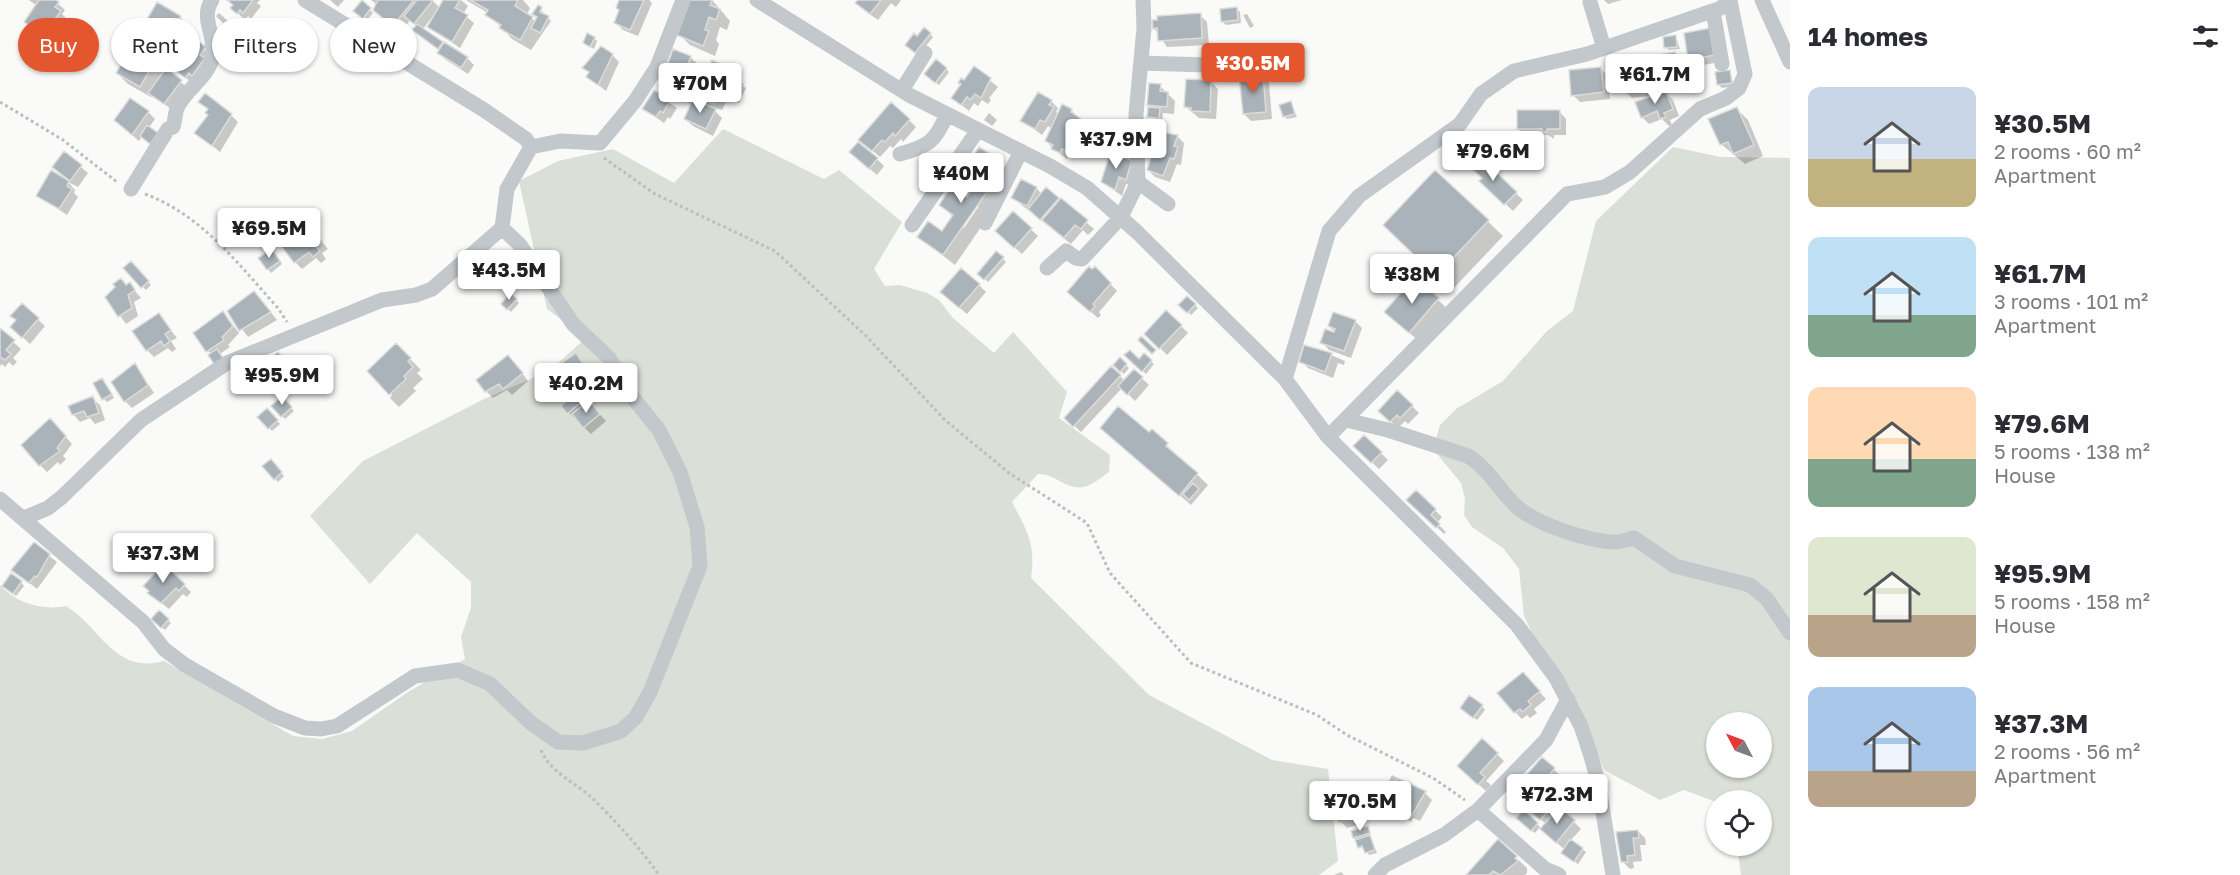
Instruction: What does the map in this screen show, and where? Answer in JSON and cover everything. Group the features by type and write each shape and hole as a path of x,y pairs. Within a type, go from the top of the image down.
{"street":[{"path":"131,189 168,129 173,127 177,109 212,59 213,49 206,12 212,0"},
{"path":"305,0 484,110 526,139 531,147"},
{"path":"24,518 48,508 62,498 141,420 227,363 382,300 416,295 432,289 502,228 507,189 531,147 560,141 600,143 635,101 657,67 683,0"},
{"path":"757,0 902,90 1021,151 1087,188 1121,217 1285,379 1328,437 1517,625 1568,699 1581,726 1595,772 1613,875"},
{"path":"1047,268 1066,250 1076,258 1082,259 1121,217 1138,182 1136,114 1141,63 1143,0"},
{"path":"1285,379 1329,231 1359,196 1460,124 1481,94 1514,71 1604,48 1713,10 1730,0 1745,74 1739,88 1726,98 1700,109 1630,172 1605,187 1567,194 1328,437"},
{"path":"1762,0 1790,62"},
{"path":"1590,2 1604,48"},
{"path":"1713,10 1722,64"},
{"path":"902,90 925,53"},
{"path":"1141,63 1207,65"},
{"path":"900,154 924,147 938,135 947,114"},
{"path":"912,225 978,130"},
{"path":"985,223 1021,151"},
{"path":"1138,182 1168,204"},
{"path":"0,499 24,518 61,554 143,621 164,650 185,665 274,716 305,729 338,726 415,676 458,670 490,684 531,723 558,742 583,743 621,731 636,717 650,692 700,566 700,547 680,472 659,430 630,394 609,358 573,324 520,245 502,228"},
{"path":"1346,420 1388,430 1468,456 1480,463 1517,507 1543,522 1592,539 1617,542 1634,538 1675,566 1750,585 1767,599 1790,633"},
{"path":"1375,875 1385,865 1444,835 1478,810 1546,740 1568,699"},
{"path":"1478,810 1545,870 1559,875"}],"path":[{"path":"0,102 63,140 121,185 166,202 204,227 278,308 294,335"},
{"path":"600,143 605,160 655,194 776,251 867,336 945,420 1009,473 1087,523 1110,573 1191,663 1317,715 1347,735 1433,778 1478,810"},
{"path":"531,723 546,762 591,798 649,860 659,875"}],"shaded area":[{"path":"723,129 824,179 839,170 902,222 874,269 885,286 900,285 927,293 939,300 953,318 994,353 1013,332 1067,392 1059,418 1110,455 1109,472 1084,487 1071,486 1050,476 1038,474 1012,502 1031,546 1031,578 1149,695 1272,760 1328,769 1338,861 1319,875 0,875 0,585 14,597 30,604 49,607 66,606 120,655 147,664 164,661 293,736 322,739 352,731 408,692 465,659 461,637 471,608 471,582 417,533 370,584 310,516 363,461 484,399 549,371 586,338 547,309 519,181 558,161 613,149 674,183"},
{"path":"1673,147 1721,157 1790,158 1790,875 1741,875 1738,856 1772,856 1772,790 1706,790 1706,798 1684,790 1660,800 1604,770 1571,690 1534,637 1524,616 1519,569 1503,548 1472,527 1464,515 1465,498 1461,483 1433,449 1440,425 1456,409 1503,381 1547,331 1573,311 1596,221"}],"building":[{"path":"39,0 59,2 55,7 61,11 56,18 27,18"},
{"path":"227,0 253,0 243,13 240,10 237,14 230,8 233,5"},
{"path":"362,0 371,8 364,18 353,11"},
{"path":"378,0 414,0 399,18 383,18 373,10"},
{"path":"417,0 433,0 417,20 417,18 404,16"},
{"path":"443,0 460,0 455,8 468,15 452,42 427,27"},
{"path":"470,0 518,0 515,6 533,17 520,40 499,28 501,25 485,15 488,10"},
{"path":"619,0 644,0 630,30 614,23 619,10 616,8"},
{"path":"690,0 712,0 710,5 720,9 716,20 709,17 705,30 709,31 703,46 677,35"},
{"path":"858,0 881,0 870,14 855,3"},
{"path":"157,2 181,16 180,18 148,18"},
{"path":"538,5 542,7 540,12 549,16 540,33 531,28 537,17 532,14"},
{"path":"1237,7 1238,20 1221,22 1220,9"},
{"path":"1201,13 1202,38 1158,41 1157,28 1153,29 1152,20 1157,20 1157,16"},
{"path":"417,24 443,42 438,49 417,34"},
{"path":"924,27 931,33 915,53 905,45 914,33 917,36"},
{"path":"1711,28 1715,55 1688,60 1684,33"},
{"path":"587,33 595,37 590,47 583,43"},
{"path":"1676,35 1677,47 1664,48 1663,37"},
{"path":"200,42 206,47 200,55"},
{"path":"444,42 468,57 461,68 437,53"},
{"path":"601,46 613,54 598,85 586,77 589,72 582,68"},
{"path":"673,49 691,56 684,75 666,69"},
{"path":"1675,52 1678,76 1664,78 1664,72 1659,72 1657,55"},
{"path":"200,55 205,58 200,65"},
{"path":"1653,56 1655,73 1649,73 1650,79 1644,80 1644,90 1623,92 1620,59"},
{"path":"936,59 947,68 935,83 924,74"},
{"path":"712,60 731,69 715,104 695,96"},
{"path":"974,66 991,78 981,98 975,94 970,100 967,97 961,105 951,98 961,84 958,83 961,78 964,80"},
{"path":"1601,67 1604,92 1571,96 1569,70"},
{"path":"1730,70 1732,83 1717,85 1715,72"},
{"path":"117,72 149,72 140,87"},
{"path":"163,72 171,72 182,80 164,104 148,93"},
{"path":"178,72 195,72 192,76 189,73 185,78"},
{"path":"688,74 698,78 694,87 684,84"},
{"path":"1263,74 1266,112 1243,114 1239,76"},
{"path":"731,78 743,84 736,101 723,96"},
{"path":"1186,79 1211,80 1210,112 1191,111 1191,108 1184,107"},
{"path":"1149,83 1161,84 1160,91 1168,92 1167,107 1147,105"},
{"path":"685,88 692,92 687,102 679,98"},
{"path":"654,90 670,100 663,113 660,111 656,117 642,109"},
{"path":"1666,91 1673,109 1664,113 1666,117 1660,119 1657,111 1641,118 1635,102"},
{"path":"1038,92 1052,100 1049,105 1054,107 1045,122 1040,120 1035,129 1020,121"},
{"path":"205,93 232,114 212,146 194,133 208,115 205,113 208,109 198,102"},
{"path":"130,98 149,111 132,135 114,120"},
{"path":"693,99 716,109 706,129 684,119"},
{"path":"1291,101 1295,114 1283,117 1279,105"},
{"path":"891,102 910,119 895,136 893,133 885,142 882,140 872,151 858,140"},
{"path":"1062,104 1072,109 1071,112 1084,121 1070,152 1062,149 1060,153 1051,149 1053,145 1045,141"},
{"path":"1148,107 1160,108 1159,118 1147,117"},
{"path":"1737,107 1754,145 1733,154 1728,142 1720,145 1708,119"},
{"path":"1517,110 1560,110 1560,129 1547,129 1547,132 1542,132 1542,129 1517,129"},
{"path":"1144,122 1153,122 1152,134 1143,133"},
{"path":"147,125 158,133 150,144 140,136"},
{"path":"1155,131 1178,135 1174,146 1178,147 1174,159 1170,158 1163,176 1147,170 1151,157 1146,156 1148,143"},
{"path":"858,142 878,158 869,169 849,152"},
{"path":"979,147 994,156 987,166 990,169 987,172 993,176 990,181 993,183 943,255 917,237 928,221 942,231 953,215 939,205 951,187 967,197 973,188 963,181 971,168 967,165"},
{"path":"1111,150 1118,152 1116,155 1132,160 1126,180 1119,177 1115,190 1101,182"},
{"path":"64,151 82,165 70,181 52,167"},
{"path":"1480,157 1517,192 1504,205 1479,181 1482,178 1470,167"},
{"path":"51,170 69,181 67,186 72,189 59,209 36,196"},
{"path":"1435,170 1489,220 1436,276 1383,225"},
{"path":"1021,179 1037,187 1027,206 1011,198"},
{"path":"1046,187 1059,198 1040,220 1028,209"},
{"path":"1061,198 1088,220 1081,229 1075,225 1064,238 1042,220"},
{"path":"1013,211 1032,228 1014,248 995,231"},
{"path":"308,223 322,242 316,246 320,251 313,257 309,252 294,263 280,244"},
{"path":"272,249 280,261 267,270 258,258"},
{"path":"996,251 1004,257 984,280 977,274"},
{"path":"131,261 149,281 141,288 123,268"},
{"path":"1089,266 1092,269 1095,266 1111,283 1093,304 1095,306 1090,312 1067,292"},
{"path":"961,268 980,284 959,308 940,292"},
{"path":"1415,277 1439,298 1409,333 1384,312"},
{"path":"121,278 126,285 130,282 135,290 128,295 132,308 118,317 105,297 115,287 113,284"},
{"path":"254,291 271,312 239,331 227,311"},
{"path":"510,293 517,299 507,310 501,304"},
{"path":"1187,296 1196,304 1187,313 1178,305"},
{"path":"22,303 39,318 22,338 10,327 16,320 10,316"},
{"path":"1166,310 1182,325 1159,349 1144,334"},
{"path":"223,311 233,326 222,337 224,340 206,352 193,333"},
{"path":"1333,312 1356,320 1344,351 1320,343 1325,329 1334,332 1335,329 1328,326"},
{"path":"159,313 171,330 165,334 170,341 164,346 161,341 146,351 132,331"},
{"path":"0,328 15,340 6,350 11,354 5,360 0,357"},
{"path":"1141,336 1156,350 1152,354 1138,340"},
{"path":"396,343 411,358 408,361 413,367 404,376 406,379 389,395 367,371"},
{"path":"1304,345 1332,353 1325,372 1299,362"},
{"path":"217,349 223,358 214,364 208,355"},
{"path":"1130,350 1139,359 1144,353 1152,360 1142,372 1124,355"},
{"path":"278,352 299,376 286,388 281,382 273,390 259,374 264,369 261,366"},
{"path":"576,353 586,368 573,378 576,382 560,393 547,373"},
{"path":"508,355 523,373 503,389 499,384 485,392 476,380"},
{"path":"1120,357 1127,364 1120,372 1113,365"},
{"path":"135,363 148,385 124,402 111,382"},
{"path":"1111,366 1121,375 1073,427 1064,418"},
{"path":"1134,369 1143,377 1127,395 1118,386"},
{"path":"102,378 112,394 102,400 93,383"},
{"path":"580,390 586,398 567,414 561,406"},
{"path":"1397,390 1413,405 1400,418 1397,415 1390,422 1378,411"},
{"path":"93,396 99,413 87,417 84,411 72,415 68,406"},
{"path":"282,396 292,407 281,417 271,406"},
{"path":"589,400 600,414 583,428 572,414"},
{"path":"1118,406 1149,432 1152,429 1168,443 1166,446 1198,473 1179,496 1100,428"},
{"path":"267,408 278,420 268,429 257,417"},
{"path":"50,418 66,436 57,448 60,451 39,466 21,445"},
{"path":"1364,435 1382,452 1371,463 1353,446"},
{"path":"271,459 282,472 274,480 262,466"},
{"path":"1193,483 1199,489 1189,500 1183,494"},
{"path":"1416,490 1436,509 1431,515 1440,524 1436,528 1406,500"},
{"path":"34,542 50,554 37,577 35,576 29,583 11,570"},
{"path":"164,564 185,584 179,591 176,588 161,603 147,593 149,591 143,586"},
{"path":"11,573 22,581 13,594 2,586"},
{"path":"159,610 169,619 161,628 151,619"},
{"path":"1523,672 1540,691 1528,701 1531,705 1522,712 1520,709 1514,713 1497,693"},
{"path":"1469,695 1483,705 1473,718 1460,708"},
{"path":"1482,738 1498,753 1480,773 1485,777 1478,785 1457,766"},
{"path":"1542,757 1555,768 1520,808 1509,795"},
{"path":"1397,778 1426,791 1412,815 1406,812 1403,816 1387,807 1396,791 1392,788"},
{"path":"1347,793 1349,797 1369,793 1373,805 1359,810 1360,815 1339,822 1332,798"},
{"path":"1542,801 1551,808 1540,820 1532,813"},
{"path":"1559,807 1575,820 1556,843 1540,829"},
{"path":"1524,810 1538,823 1531,831 1516,818"},
{"path":"1368,826 1370,833 1353,838 1351,831"},
{"path":"1638,830 1639,838 1633,838 1635,855 1627,856 1628,862 1621,862 1616,832"},
{"path":"1370,835 1375,850 1365,853 1362,846 1358,848 1355,840"},
{"path":"1498,839 1517,856 1515,858 1518,861 1500,875 1493,871 1489,875 1466,875"},
{"path":"1570,839 1583,848 1574,862 1561,853"}]}
